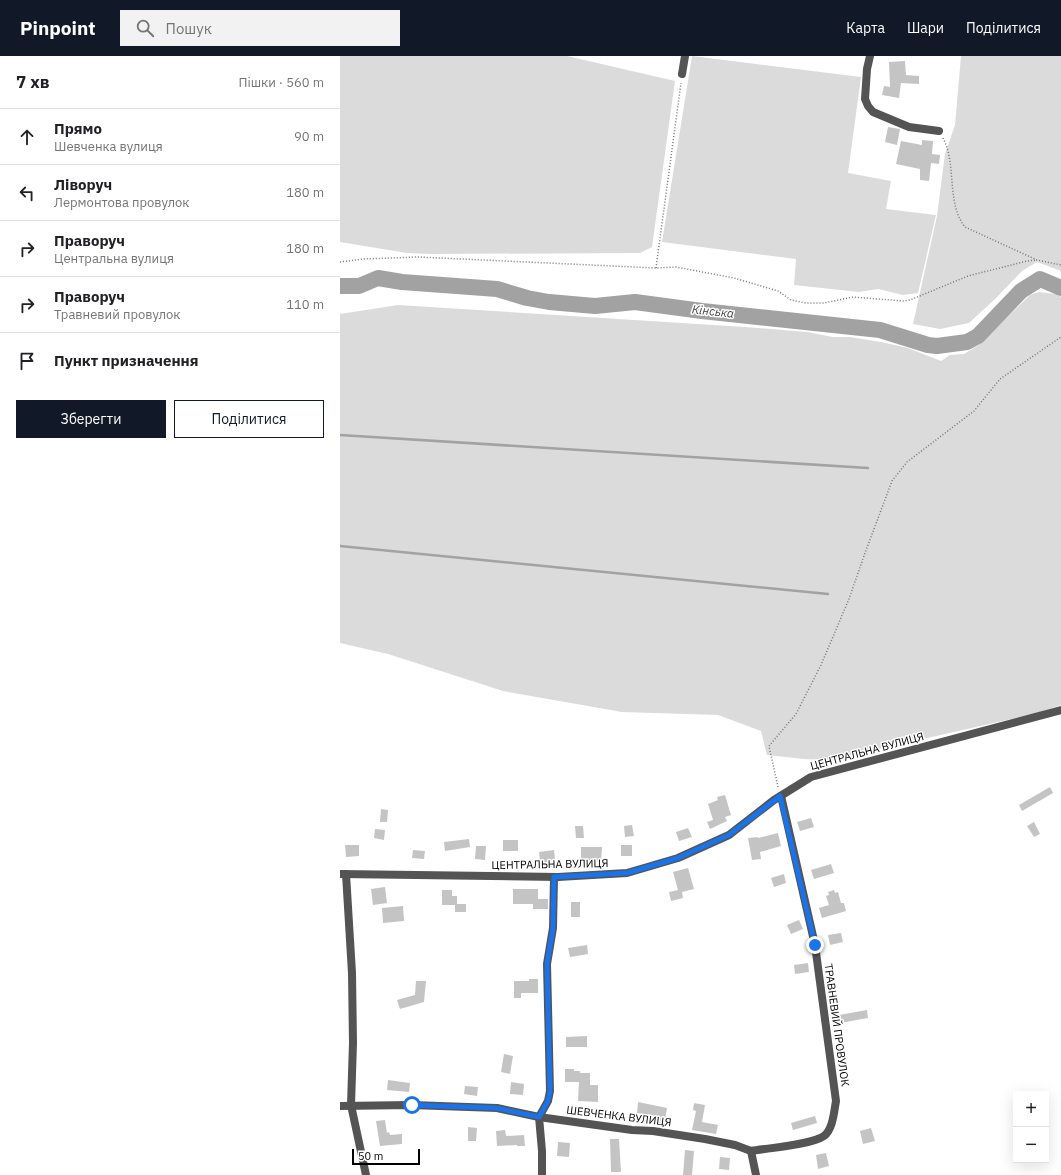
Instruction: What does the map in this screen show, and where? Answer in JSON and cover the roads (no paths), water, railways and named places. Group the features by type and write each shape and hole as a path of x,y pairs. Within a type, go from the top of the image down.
{"street":[{"path":"682,74 685,56"},
{"path":"870,56 867,69 865,98 868,106 873,112 909,127 939,131"},
{"name":"ЦЕНТРАЛЬНА ВУЛИЦЯ","path":"343,874 554,877 627,873 678,858 729,835 780,796 811,777 1061,710"},
{"name":"ТРАВНЕВИЙ ПРОВУЛОК","path":"751,1151 811,1141 824,1135 832,1123 836,1101 815,945 780,796"},
{"path":"343,874 352,973 353,1044 351,1105 366,1175"},
{"path":"542,1175 542,1151 539,1117 548,1101 550,1091 547,964 553,928 554,877"},
{"name":"ШЕВЧЕНКА ВУЛИЦЯ","path":"340,1106 412,1105 496,1108 539,1117 705,1139 735,1145 751,1151"},
{"path":"751,1151 756,1175"}],"waterway":[{"name":"Кінська","path":"340,286 359,286 378,278 402,282 497,289 527,298 549,302 595,306 635,302 702,311 880,330 928,345 937,346 967,342 978,336 1021,291 1040,279 1061,288"},
{"path":"340,435 868,468"},
{"path":"340,546 828,594"}]}
